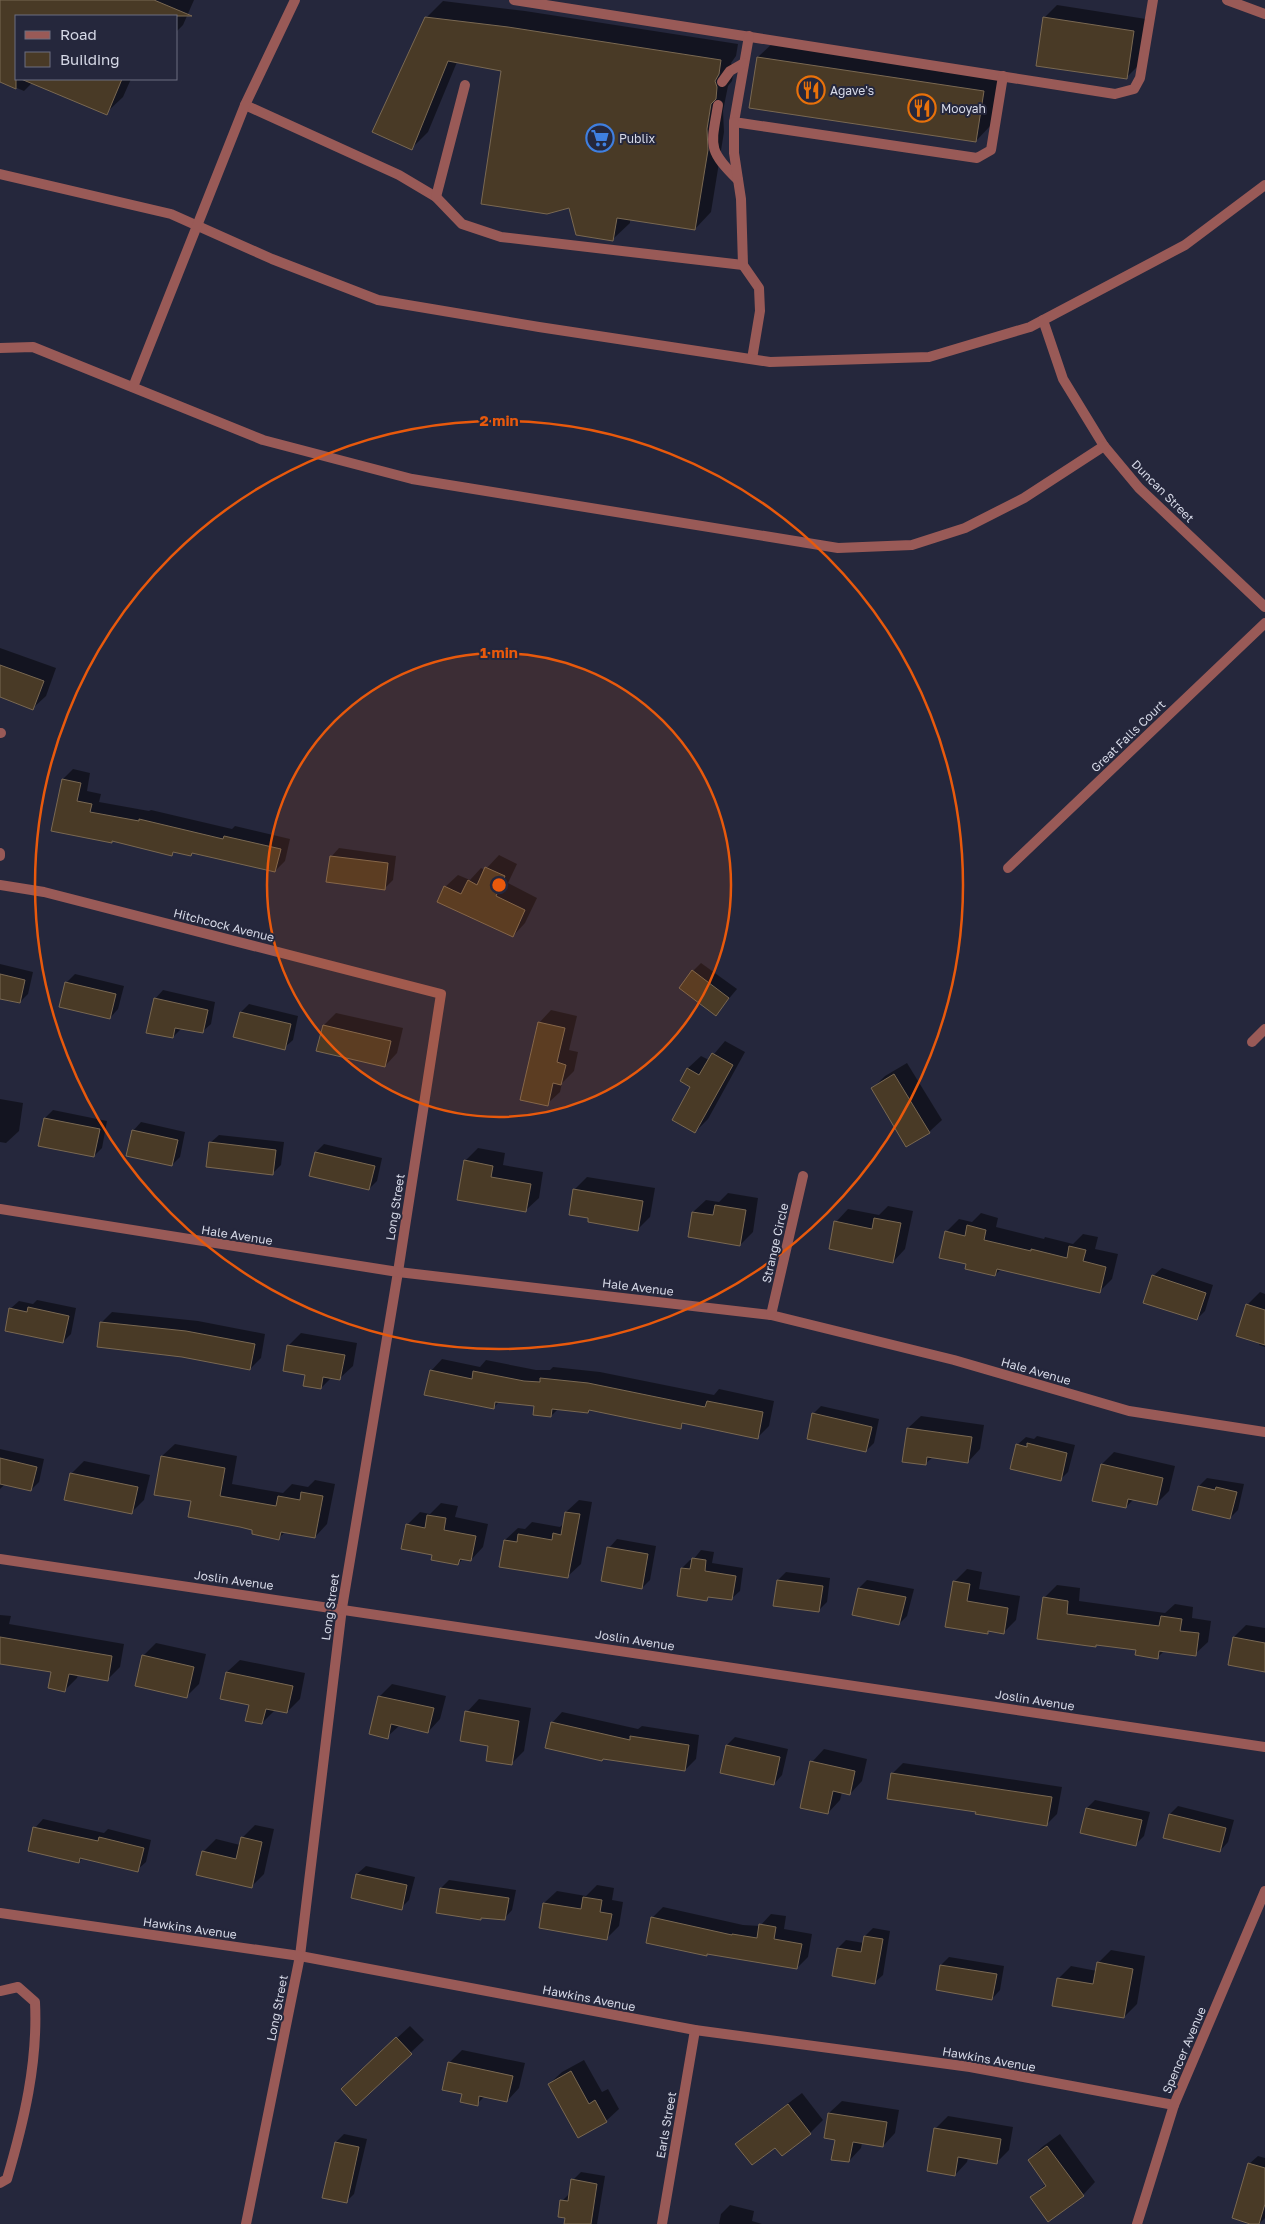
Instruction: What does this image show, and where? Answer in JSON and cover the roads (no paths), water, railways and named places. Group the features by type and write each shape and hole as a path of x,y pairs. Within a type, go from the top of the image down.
{"street":[{"path":"133,387 245,106 295,0"},
{"path":"514,0 1115,94 1134,89 1140,78 1153,0"},
{"path":"1226,0 1265,14"},
{"path":"748,36 734,122 734,153 738,180 743,265 759,288 760,311 752,359"},
{"path":"722,82 730,71 744,63"},
{"path":"734,122 977,158 991,150 1003,76"},
{"path":"436,197 465,85"},
{"path":"245,106 399,175 436,197 462,224 501,237 743,265"},
{"path":"718,106 712,141 717,158 738,180"},
{"path":"0,174 171,214 272,259 378,300 540,328 770,362 929,358 1030,327 1185,245 1265,185"},
{"name":"Duncan Street","path":"1043,320 1063,379 1104,446 1138,488 1265,607"},
{"path":"0,348 33,347 263,440 412,479 838,548 912,545 965,528 1024,498 1104,446"},
{"name":"Great Falls Court","path":"1008,868 1265,623"},
{"name":"Hitchcock Avenue","path":"0,885 44,892 441,994"},
{"name":"Long Street","path":"246,2224 300,1956 342,1608 398,1272 441,994"},
{"path":"1252,1042 1265,1029"},
{"name":"Strange Circle","path":"771,1315 803,1176"},
{"name":"Hale Avenue","path":"0,1209 398,1272 771,1315 954,1360 1129,1411 1265,1432"},
{"name":"Joslin Avenue","path":"0,1559 342,1608 1265,1747"},
{"name":"Spencer Avenue","path":"1137,2224 1174,2105 1265,1890"},
{"name":"Hawkins Avenue","path":"0,1913 300,1956 695,2030 970,2067 1174,2105"},
{"path":"0,1991 18,1987 36,2002 37,2035 23,2125 6,2179 0,2183"},
{"name":"Earls Street","path":"662,2224 695,2030"}],"place":[{"name":"Agave's","path":"811,90"},
{"name":"Mooyah","path":"922,108"},
{"name":"Publix","path":"600,138"}]}
